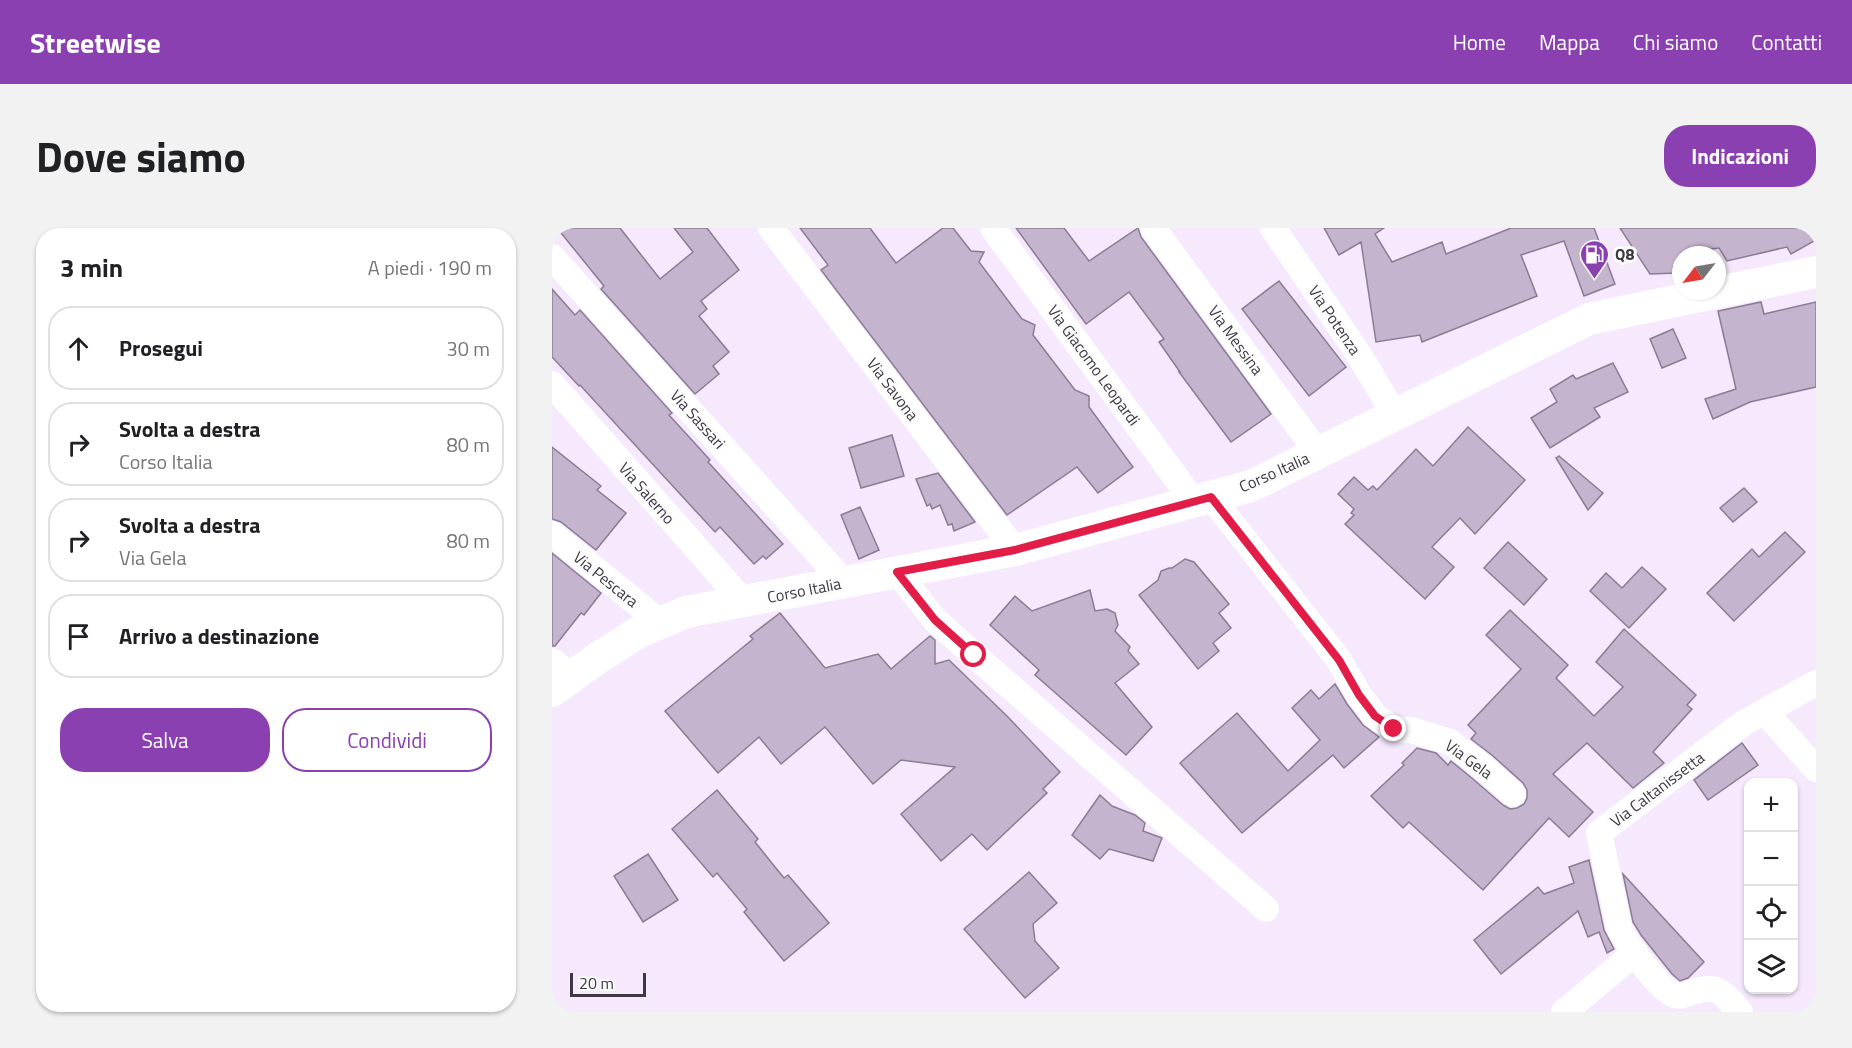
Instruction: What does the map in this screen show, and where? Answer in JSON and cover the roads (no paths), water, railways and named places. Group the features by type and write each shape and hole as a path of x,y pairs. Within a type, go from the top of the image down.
{"street":[{"name":"Via Savona","path":"771,228 1015,550"},
{"name":"Via Giacomo Leopardi","path":"993,228 1203,500"},
{"name":"Via Messina","path":"1153,228 1318,453"},
{"name":"Via Potenza","path":"1273,228 1358,353 1395,415"},
{"name":"Via Sassari","path":"552,257 844,582"},
{"name":"Corso Italia","path":"559,676 607,652 639,632 686,612 1015,550 1251,486 1589,319 1816,272"},
{"name":"Via Salerno","path":"552,384 743,602"},
{"name":"Via Gela","path":"1203,500 1339,660 1359,695 1375,716 1394,729 1411,730 1450,742 1513,794"},
{"name":"Via Pescara","path":"552,534 661,623"},
{"path":"897,572 935,620 1266,909"},
{"name":"Via Caltanissetta","path":"1740,1012 1722,992 1706,987 1678,997 1670,994 1659,984 1624,939 1619,927 1599,833 1742,724 1816,683"},
{"path":"1765,712 1816,769"},
{"path":"1564,1012 1635,953"}],"place":[{"name":"Q8","path":"1594,280"}]}
